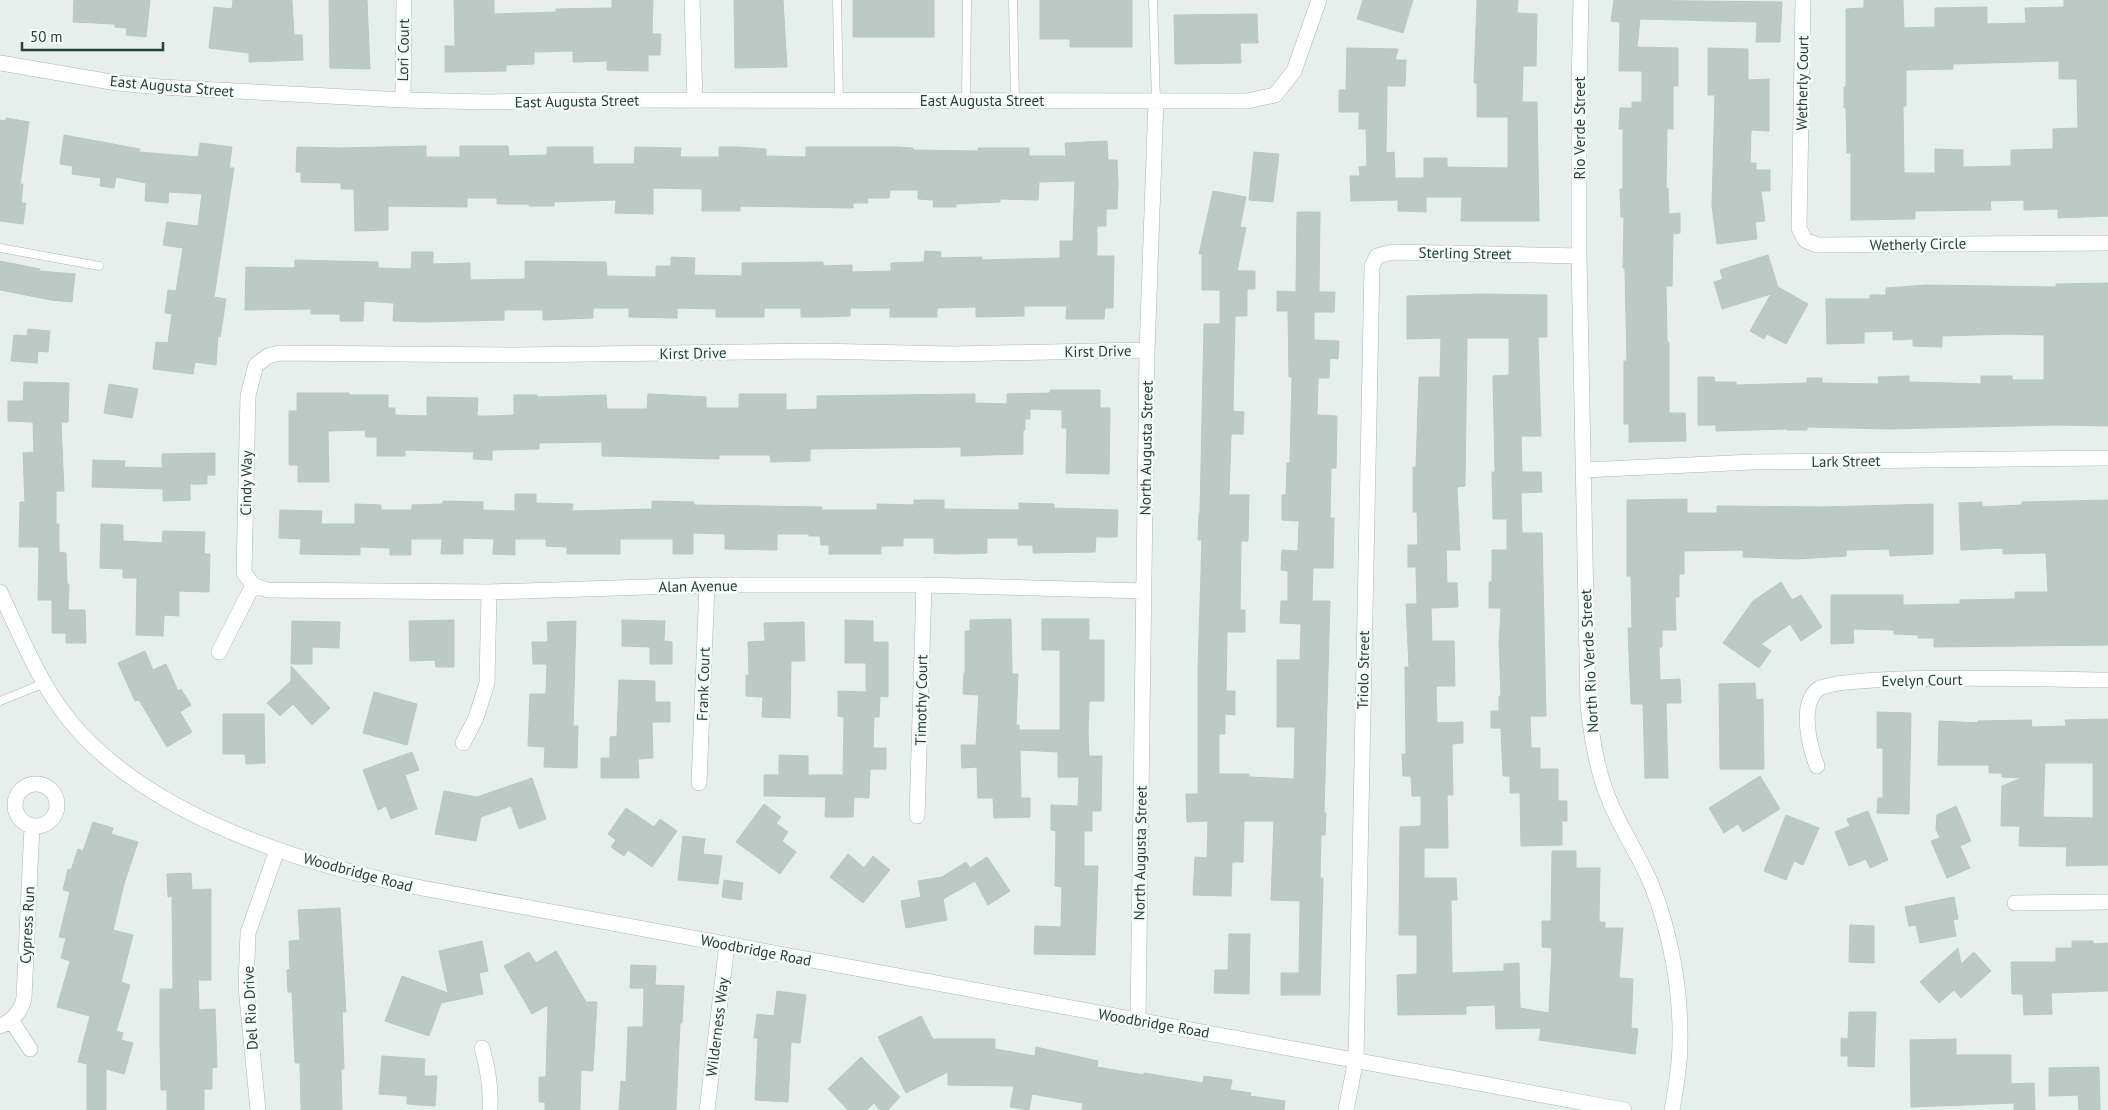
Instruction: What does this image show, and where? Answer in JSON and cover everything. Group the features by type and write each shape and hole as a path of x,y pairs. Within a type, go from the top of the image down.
{"street":[{"name":"Lori Court","path":"403,100 404,0"},
{"path":"692,0 695,100"},
{"path":"1156,100 1247,101 1274,95 1294,71 1319,0"},
{"name":"Rio Verde Street","path":"1579,256 1581,0"},
{"name":"Wetherly Court","path":"1800,166 1803,0"},
{"name":"East Augusta Street","path":"0,63 117,83 403,100 488,102 1156,100"},
{"name":"North Augusta Street","path":"1138,1021 1147,352 1156,100"},
{"name":"Wetherly Circle","path":"1800,166 1799,228 1805,240 1817,245 2108,243"},
{"name":"Sterling Street","path":"1371,281 1372,266 1377,256 1393,252 1579,256"},
{"name":"North Rio Verde Street","path":"1579,256 1587,676 1590,726 1610,802 1652,887 1668,942 1676,987 1680,1041 1672,1110"},
{"name":"Triolo Street","path":"1346,1110 1356,1059 1371,281"},
{"name":"Kirst Drive","path":"252,378 256,365 268,356 279,353 517,355 814,351 952,354 1140,350 1147,352"},
{"name":"Cindy Way","path":"252,378 248,395 244,572 253,585"},
{"name":"Lark Street","path":"1584,470 1753,462 2108,458"},
{"path":"219,652 253,585"},
{"name":"Alan Avenue","path":"253,585 268,590 489,592 707,585 924,585 1144,591"},
{"name":"Frank Court","path":"699,783 707,585"},
{"name":"Timothy Court","path":"917,816 924,585"},
{"name":"Woodbridge Road","path":"0,592 45,683 69,719 96,749 127,775 159,795 207,820 276,850 355,874 392,882 1624,1110"},
{"path":"463,743 476,718 487,683 489,592"},
{"name":"Evelyn Court","path":"1817,766 1812,753 1808,730 1809,703 1817,690 1830,685 1892,679 2108,680"},
{"name":"Cypress Run","path":"30,1049 6,1023 23,1006 32,826"},
{"name":"Del Rio Drive","path":"258,1110 246,987 248,933 276,850"},
{"path":"2015,904 2108,902"},
{"name":"Wilderness Way","path":"707,1110 727,944"},
{"path":"482,1048 487,1063 491,1099 490,1110"}],"lane":[{"path":"837,0 839,100"},
{"path":"966,100 968,0"},
{"path":"1013,0 1015,100"},
{"path":"1153,0 1156,100"},
{"path":"0,248 99,266"},
{"path":"0,700 45,683"}],"building":[{"path":"74,0 150,0 146,37 126,35 127,28 115,27 115,24 73,22"},
{"path":"233,0 292,0 294,35 302,35 303,60 249,62 249,53 209,48 214,7 232,9"},
{"path":"329,0 367,0 370,69 330,68"},
{"path":"454,0 494,0 494,14 556,12 556,9 612,8 612,0 653,0 652,34 661,34 660,55 648,55 648,71 607,70 607,61 573,62 573,51 534,52 534,64 506,65 506,71 445,72 445,46 455,46"},
{"path":"734,0 783,0 787,67 735,68"},
{"path":"853,0 934,0 934,37 853,37"},
{"path":"1040,0 1132,0 1132,47 1070,47 1070,39 1040,39"},
{"path":"1363,0 1413,0 1403,33 1357,19"},
{"path":"1477,0 1518,0 1517,13 1537,14 1536,66 1523,66 1522,102 1537,102 1539,221 1461,221 1462,197 1426,197 1426,212 1398,211 1398,200 1351,201 1350,176 1360,176 1359,167 1367,166 1366,129 1359,129 1359,112 1339,112 1339,90 1346,90 1347,48 1398,49 1395,60 1406,60 1405,86 1387,86 1386,153 1394,152 1395,178 1424,178 1424,158 1447,158 1447,167 1508,168 1508,117 1477,117 1477,83 1474,83"},
{"path":"1614,0 1782,2 1780,42 1756,42 1757,22 1640,19 1637,47 1678,48 1678,86 1673,86 1673,129 1667,129 1666,188 1668,188 1669,214 1680,213 1680,233 1673,234 1672,286 1666,286 1667,342 1669,342 1669,413 1685,413 1686,441 1629,442 1629,424 1624,424 1624,361 1627,361 1625,268 1623,268 1624,217 1621,217 1620,189 1623,189 1623,129 1619,129 1620,108 1632,108 1632,102 1642,102 1642,71 1619,71 1620,22 1611,21"},
{"path":"1864,0 1903,0 1904,28 1935,27 1935,8 1987,7 1987,24 2026,23 2025,8 2064,7 2064,0 2108,0 2108,216 2058,218 2058,209 2024,210 2024,200 1990,201 1991,210 1915,211 1915,219 1851,220 1851,153 1847,153 1846,108 1844,108 1844,87 1846,87 1846,9 1864,8","holes":["2059,61 2059,79 2077,79 2078,128 2053,129 2053,149 2011,150 2011,166 1963,167 1963,150 1935,149 1935,173 1904,173 1903,106 1906,106 1906,70 1953,69 1953,64"]},
{"path":"1257,14 1258,43 1240,43 1241,63 1175,64 1174,15"},
{"path":"1708,48 1748,49 1748,80 1769,79 1769,131 1751,130 1750,163 1756,163 1756,170 1770,170 1770,191 1761,191 1765,221 1755,222 1757,239 1717,244 1712,206 1715,95 1708,95"},
{"path":"6,118 29,122 20,184 23,184 21,203 26,203 23,224 0,221 0,120 6,121"},
{"path":"64,135 140,149 139,152 198,157 200,143 232,147 229,168 234,168 214,297 226,299 220,337 218,336 216,365 195,362 193,374 153,369 156,342 168,343 172,314 165,313 168,290 176,291 183,248 163,245 167,222 198,226 202,194 169,192 168,203 145,201 146,183 116,177 114,188 100,186 101,178 72,174 73,166 60,164"},
{"path":"1107,141 1108,160 1117,160 1118,185 1117,209 1106,209 1106,226 1097,226 1097,256 1114,256 1113,308 1105,308 1104,319 1066,319 1067,306 1024,306 1024,316 976,317 976,307 937,308 937,317 890,317 890,308 850,308 850,316 801,317 801,308 764,308 764,317 716,317 716,309 677,308 677,318 629,317 629,308 593,308 593,318 543,320 543,310 504,310 504,320 424,322 393,321 394,303 364,301 363,321 340,321 340,314 311,314 311,309 245,310 246,267 295,268 295,260 378,262 378,268 411,269 412,252 433,252 433,264 470,263 470,280 525,279 525,261 606,262 607,276 656,277 656,266 671,266 671,257 695,258 694,275 742,276 742,263 823,262 823,266 852,265 852,272 891,271 891,263 924,262 925,251 941,252 940,258 982,257 982,260 1060,258 1060,241 1073,241 1075,181 1039,182 1038,200 1000,199 1000,202 956,204 956,207 933,207 934,200 918,199 918,190 890,190 889,198 867,198 868,203 853,203 853,208 740,206 740,211 702,211 702,189 653,188 653,214 615,213 616,200 554,202 554,206 529,206 529,204 497,204 497,198 467,198 467,207 388,206 388,230 355,231 354,189 341,189 341,183 301,182 301,172 296,172 297,147 426,146 426,157 460,157 460,146 508,146 509,156 547,155 547,147 593,147 593,164 634,164 635,147 681,148 680,157 719,157 719,147 766,149 766,156 806,157 806,147 898,147 913,148 913,150 978,151 978,148 1029,148 1029,156 1066,156 1065,143"},
{"path":"1254,152 1279,154 1273,202 1249,200"},
{"path":"1213,191 1246,197 1240,227 1246,228 1237,271 1255,271 1255,289 1247,289 1247,316 1235,316 1233,411 1244,412 1243,434 1231,434 1229,495 1249,495 1248,541 1241,541 1240,610 1245,610 1245,632 1227,632 1226,691 1235,691 1235,715 1225,714 1225,734 1219,734 1219,774 1249,774 1249,777 1294,779 1295,727 1277,727 1277,660 1300,660 1301,624 1280,623 1281,601 1288,601 1288,571 1281,570 1282,550 1298,551 1299,521 1282,520 1282,495 1286,495 1287,463 1290,463 1292,377 1289,377 1288,311 1277,311 1277,291 1296,292 1297,212 1320,212 1319,292 1335,292 1334,312 1314,312 1314,340 1339,341 1338,359 1330,358 1329,378 1318,378 1317,415 1337,416 1336,468 1331,468 1330,518 1334,518 1333,568 1313,568 1312,601 1330,601 1324,813 1326,813 1325,835 1321,835 1320,878 1323,878 1320,995 1281,995 1281,973 1299,973 1300,901 1271,900 1274,821 1244,821 1243,862 1232,862 1231,896 1193,895 1195,857 1207,858 1208,821 1187,822 1186,794 1198,794 1198,668 1202,540 1198,540 1204,324 1220,324 1220,290 1202,290 1202,254 1199,254"},
{"path":"1768,255 1778,287 1808,304 1786,344 1767,334 1764,339 1750,331 1771,294 1722,309 1714,282 1723,279 1720,270"},
{"path":"0,261 40,269 39,271 75,274 72,302 0,290"},
{"path":"2108,283 2108,426 2058,425 1889,429 1807,427 1807,430 1716,431 1716,425 1698,425 1698,377 1714,377 1715,382 1736,382 1736,385 1807,383 1807,378 1822,378 1822,383 1879,384 1878,377 1909,376 1909,382 1981,384 1981,376 2012,376 2012,380 2044,380 2044,335 1942,336 1942,347 1913,346 1913,339 1893,340 1893,331 1864,332 1864,343 1827,344 1826,299 1870,299 1870,295 1886,295 1886,288 1926,285 2056,287 2056,284"},
{"path":"1547,295 1547,337 1538,337 1541,436 1521,436 1522,472 1541,472 1542,492 1521,493 1522,533 1542,533 1546,716 1530,716 1531,748 1540,748 1540,769 1558,769 1558,801 1567,801 1567,821 1562,821 1562,845 1521,846 1520,793 1510,793 1510,776 1503,776 1501,728 1491,728 1491,711 1499,711 1499,696 1501,696 1499,644 1501,608 1489,608 1489,582 1492,582 1492,550 1507,550 1507,519 1493,519 1492,472 1495,472 1493,376 1509,375 1509,338 1467,338 1465,486 1457,487 1460,550 1446,550 1447,583 1457,583 1458,607 1431,608 1432,641 1454,641 1455,686 1436,686 1437,723 1463,722 1463,743 1452,744 1453,795 1447,795 1448,848 1424,848 1424,878 1456,878 1457,900 1451,900 1452,973 1504,971 1504,964 1519,963 1520,1008 1549,1013 1552,948 1542,947 1542,921 1551,921 1552,851 1576,851 1576,868 1600,868 1599,922 1605,922 1605,928 1623,928 1619,978 1633,979 1631,1028 1638,1029 1635,1054 1539,1040 1541,1028 1496,1029 1495,1005 1466,1006 1466,1014 1398,1015 1397,975 1417,974 1417,935 1399,935 1400,827 1421,826 1421,796 1412,796 1411,776 1403,776 1402,754 1406,754 1405,667 1409,667 1406,604 1417,604 1416,567 1408,567 1408,545 1418,545 1417,512 1413,512 1413,467 1416,467 1419,377 1440,377 1441,338 1407,339 1407,296"},
{"path":"28,329 50,331 48,352 38,351 37,363 11,361 14,335 27,336"},
{"path":"24,382 69,383 68,422 61,422 64,491 56,491 56,524 59,524 59,552 66,553 67,584 69,584 68,610 85,610 86,643 66,643 66,633 52,633 52,600 38,600 39,547 19,547 20,502 25,502 23,453 34,452 33,422 8,421 8,401 23,401"},
{"path":"109,384 138,389 132,418 104,413"},
{"path":"1050,390 1100,390 1100,408 1110,408 1109,474 1066,473 1067,428 1062,428 1062,410 1030,409 1030,419 1025,419 1025,430 1023,430 1023,454 961,456 961,447 810,449 810,461 771,462 770,455 719,455 719,459 602,456 602,442 539,443 539,449 492,450 492,460 473,459 474,452 405,450 405,456 377,456 377,437 366,437 365,430 328,431 329,482 298,482 298,465 289,465 289,411 297,411 297,393 388,395 388,408 395,408 395,415 427,416 427,397 478,398 477,416 492,416 514,415 514,395 537,395 537,397 606,395 607,409 647,409 648,394 706,397 706,408 739,408 739,394 786,394 786,410 817,409 817,396 975,394 975,403 1007,404 1007,394 1050,393"},
{"path":"215,453 215,475 207,475 207,484 190,484 190,500 163,501 163,489 92,487 93,460 125,461 124,467 162,468 162,454"},
{"path":"515,494 536,494 536,503 573,504 572,511 652,509 652,501 694,502 694,505 822,507 822,510 877,510 877,504 914,505 914,500 944,500 944,509 1019,510 1019,503 1054,504 1054,508 1118,510 1117,537 1096,537 1095,552 1033,553 1033,545 1018,545 1018,538 987,538 987,553 934,553 934,538 903,538 903,546 881,546 881,554 829,554 829,545 821,545 820,536 809,536 809,534 777,534 777,550 725,549 725,534 693,533 693,554 673,554 673,539 620,539 620,554 567,554 567,547 546,546 546,539 515,539 515,555 493,554 494,539 463,538 463,554 441,554 442,539 411,539 411,555 390,555 390,548 360,547 360,555 300,554 301,539 279,538 280,510 322,511 321,524 355,524 355,504 381,505 381,510 412,510 412,505 443,504 443,501 483,502 483,510 515,511"},
{"path":"1687,499 1687,513 1717,513 1717,506 1823,507 1933,504 1933,554 1890,556 1889,549 1846,550 1846,556 1796,559 1743,557 1743,550 1684,551 1684,574 1679,574 1679,597 1675,597 1676,630 1662,630 1662,647 1659,647 1660,680 1680,679 1681,703 1666,703 1668,778 1645,778 1643,704 1631,704 1628,628 1632,628 1631,576 1627,576 1627,500"},
{"path":"2108,500 2108,645 1934,647 1934,638 1918,638 1918,635 1894,634 1894,630 1853,629 1854,643 1831,644 1831,595 1903,595 1903,605 1960,604 1960,600 2015,599 2015,592 2048,592 2046,553 2003,554 2003,548 1961,550 1959,503 1982,502 1982,507 2022,505 2022,502"},
{"path":"101,524 123,525 123,541 162,543 163,531 205,532 204,554 210,554 209,592 179,591 179,616 164,615 163,636 136,635 137,578 123,578 123,569 100,568"},
{"path":"1781,582 1792,600 1801,595 1822,627 1801,641 1790,624 1761,644 1771,651 1759,668 1723,643 1753,601"},
{"path":"1011,619 1012,674 1018,674 1016,725 1019,725 1019,730 1060,730 1060,650 1042,650 1042,619 1089,619 1089,640 1104,640 1104,701 1089,701 1088,731 1089,756 1102,756 1101,811 1092,811 1092,831 1084,831 1084,866 1098,866 1095,955 1034,954 1035,926 1061,927 1062,887 1055,886 1056,831 1051,830 1051,805 1078,806 1079,777 1058,777 1058,752 1020,750 1021,798 1030,798 1030,817 994,818 993,798 978,798 977,767 962,768 961,745 976,745 979,695 963,694 965,631 970,631 970,620"},
{"path":"454,620 454,667 436,667 435,660 410,661 409,621"},
{"path":"622,620 665,621 664,641 672,642 672,664 650,664 650,647 622,646"},
{"path":"845,620 873,621 873,642 888,642 888,697 880,696 879,717 874,717 873,748 886,748 886,769 870,769 869,798 854,797 853,817 825,817 826,797 764,796 764,775 779,775 779,755 808,756 808,775 843,775 844,717 838,716 838,691 866,692 866,663 845,663"},
{"path":"292,621 340,622 339,648 312,647 312,664 291,664"},
{"path":"576,621 573,726 578,726 577,768 544,767 545,747 528,746 530,694 546,694 547,664 533,664 532,642 548,642 547,622"},
{"path":"804,622 805,661 791,661 790,718 762,717 763,697 746,696 746,675 749,676 748,642 765,641 764,623"},
{"path":"145,651 153,670 166,664 178,691 181,689 191,705 180,712 192,732 167,747 139,700 135,701 118,663"},
{"path":"291,666 330,708 312,725 293,704 280,716 267,703 291,681"},
{"path":"619,680 655,681 655,702 670,702 670,722 652,722 653,758 638,759 639,778 601,778 601,758 610,758 610,737 617,736"},
{"path":"1755,683 1756,700 1763,699 1764,769 1720,769 1719,684"},
{"path":"374,692 417,704 407,745 363,733"},
{"path":"1877,712 1911,713 1909,814 1877,813 1878,798 1883,798 1883,748 1877,748"},
{"path":"223,714 264,714 265,763 246,764 245,754 223,754"},
{"path":"2108,719 2108,865 2066,866 2067,847 2019,846 2020,826 2001,826 2002,786 2022,778 2002,777 2002,773 1989,773 1989,765 1938,765 1939,721 1978,723 1978,721 2031,720 2032,727 2066,726 2065,720","holes":["2045,763 2093,763 2093,818 2043,817"]},
{"path":"412,752 419,770 405,775 417,809 391,819 386,806 378,810 363,770"},
{"path":"1760,776 1780,809 1743,832 1738,824 1724,833 1709,808"},
{"path":"532,778 546,819 519,829 511,806 481,817 476,841 435,834 444,791 477,797"},
{"path":"764,804 781,817 776,823 788,832 782,841 796,852 780,874 736,842"},
{"path":"1956,806 1971,841 1960,846 1970,868 1947,878 1931,841 1940,838 1936,829 1937,815"},
{"path":"626,808 654,827 660,819 677,831 652,867 628,850 624,856 611,847 616,840 608,834"},
{"path":"1868,811 1888,860 1870,868 1866,859 1849,866 1835,832 1850,826 1847,819"},
{"path":"1786,815 1819,828 1803,865 1794,861 1786,880 1764,871"},
{"path":"93,822 113,828 111,834 138,842 124,884 113,930 133,935 121,982 130,985 116,1031 123,1033 121,1040 133,1043 124,1074 106,1069 106,1110 87,1110 87,1064 78,1062 90,1016 57,1007 70,961 61,958 66,938 59,937 70,892 63,890 68,869 71,870 78,849 83,851"},
{"path":"683,836 705,839 703,854 722,856 718,884 678,880"},
{"path":"848,854 864,868 873,856 890,870 863,903 830,877"},
{"path":"987,857 1010,891 988,905 975,881 943,899 947,920 906,928 901,901 921,897 918,881 942,877 966,862 970,868"},
{"path":"191,873 192,890 211,889 211,980 198,980 199,1010 215,1009 217,1067 212,1068 212,1089 204,1089 204,1110 167,1110 167,1090 161,1090 160,989 173,989 172,896 168,897 167,874"},
{"path":"724,880 743,883 741,900 722,897"},
{"path":"1954,897 1958,919 1953,920 1956,936 1920,943 1916,925 1909,926 1905,907"},
{"path":"340,908 346,1012 342,1012 344,1069 341,1069 342,1110 301,1110 300,1063 295,1063 292,992 288,992 287,970 290,969 289,941 300,940 298,910"},
{"path":"1850,925 1874,926 1874,963 1849,962"},
{"path":"1229,934 1250,934 1249,994 1214,993 1215,970 1228,970"},
{"path":"482,941 488,971 479,973 483,994 441,1003 429,1036 385,1021 402,976 448,993 439,951"},
{"path":"2072,941 2093,941 2093,944 2108,943 2108,991 2051,993 2052,1014 2024,1015 2023,994 2012,994 2011,962 2056,962 2056,948 2072,948"},
{"path":"1958,948 1961,964 1974,952 1991,971 1961,998 1954,990 1939,1003 1920,982"},
{"path":"556,951 586,1002 597,1002 593,1071 581,1070 580,1110 545,1110 545,1102 539,1102 539,1077 546,1077 548,1005 532,1014 504,966 529,952 536,963"},
{"path":"631,965 656,966 655,985 684,986 682,1023 680,1023 676,1110 619,1110 621,1081 626,1082 628,1027 643,1027 644,988 630,988"},
{"path":"777,991 806,995 800,1043 791,1042 788,1102 755,1100 758,1038 754,1038 757,1014 774,1016"},
{"path":"1849,1012 1876,1012 1874,1067 1848,1066 1848,1056 1841,1056 1841,1038 1848,1039"},
{"path":"921,1016 933,1039 995,1039 995,1049 1035,1056 1036,1047 1098,1061 1097,1067 1203,1083 1204,1076 1232,1080 1230,1090 1251,1093 1250,1096 1285,1101 1284,1110 1082,1110 1083,1103 1032,1094 1029,1110 1010,1107 1014,1086 948,1085 948,1072 906,1093 878,1037"},
{"path":"1956,1039 1956,1055 2011,1055 2011,1084 2034,1083 2035,1110 2014,1110 2014,1103 1911,1107 1910,1040"},
{"path":"382,1056 425,1059 424,1076 437,1076 435,1106 407,1104 407,1096 379,1094"},
{"path":"861,1057 900,1097 888,1110 880,1110 874,1103 867,1110 848,1110 828,1089"},
{"path":"2099,1067 2100,1110 2079,1110 2078,1095 2049,1096 2049,1068"}]}
